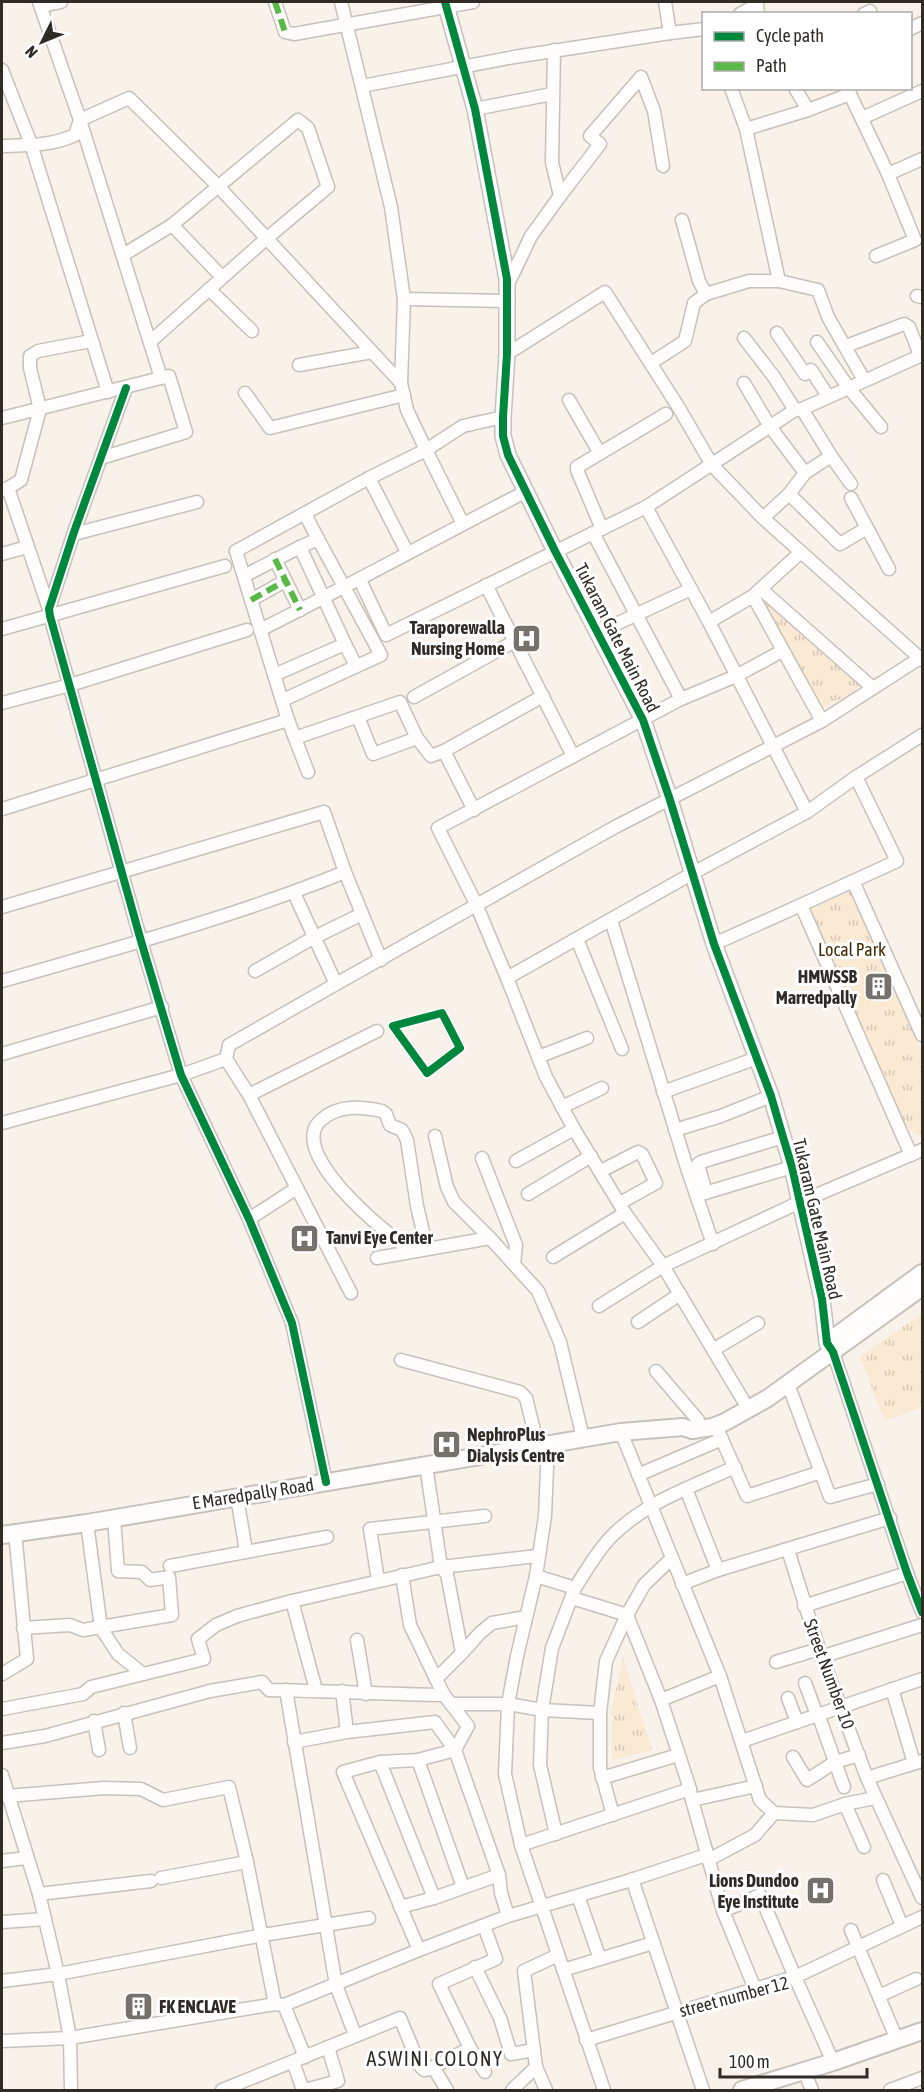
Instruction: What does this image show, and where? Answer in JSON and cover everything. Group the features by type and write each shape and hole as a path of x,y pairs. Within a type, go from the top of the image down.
{"main road":[{"name":"E Maredpally Road","path":"682,1427 719,1433 788,1384 830,1348 921,1281"},
{"name":"E Maredpally Road","path":"8,1533 87,1523 621,1432 682,1427 721,1413 830,1348"},
{"path":"742,2091 922,2031"}],"street":[{"path":"61,2 41,4 161,378"},
{"path":"274,2 285,32 294,34 412,6 473,2"},
{"path":"341,2 391,207 404,298 402,389 407,410 463,524"},
{"path":"665,2 670,33"},
{"name":"Tukaram Gate Main Road","path":"446,3 475,109 507,279 507,354 503,436 508,455 643,720 714,944 771,1096 792,1167 822,1299 830,1348"},
{"path":"362,86 554,50 702,29"},
{"path":"554,50 552,162 560,196"},
{"path":"2,70 31,144 108,392"},
{"path":"507,279 511,278 531,237 600,144 590,136 641,77 654,111 663,166"},
{"path":"732,90 746,129 779,281"},
{"path":"796,90 808,110"},
{"path":"746,129 808,110 849,91 888,174 915,240 876,256"},
{"path":"862,118 922,91"},
{"path":"475,109 552,94"},
{"path":"2,146 53,144 75,135 80,120 129,98 267,237 372,352 402,389"},
{"path":"123,255 172,225 298,120 308,128 328,187 267,237 151,341"},
{"path":"888,174 922,159"},
{"path":"682,220 699,281 706,294"},
{"path":"172,225 222,277"},
{"path":"651,363 685,341 694,303 706,294 749,281 779,281 818,290 828,317 864,380"},
{"path":"209,289 252,331"},
{"path":"351,1293 249,1095 226,1059 229,1045 615,827 822,721 921,659 763,519 712,465 605,292 507,354"},
{"path":"404,298 506,301"},
{"path":"360,580 386,635 646,507 769,425 798,409 921,355 909,327 904,324 846,346"},
{"path":"777,333 806,374 811,370 828,396"},
{"path":"744,338 851,484"},
{"path":"91,341 38,351 30,356 30,368 40,408 21,480 5,489 50,613 141,942 181,1074 249,1219 292,1323 327,1482"},
{"path":"817,342 848,387 881,427"},
{"path":"300,365 372,352"},
{"path":"2,418 169,376 186,432 101,458"},
{"path":"744,383 769,425 805,473"},
{"path":"50,613 74,534 126,388"},
{"path":"245,393 270,428 402,389"},
{"path":"570,400 599,452"},
{"path":"666,414 599,452 576,468 597,531 636,616 681,699"},
{"path":"308,772 288,720 236,551 369,478 426,450 463,426 503,417"},
{"path":"763,519 789,494 805,473 831,456"},
{"path":"369,478 407,552"},
{"path":"260,630 360,580 407,552 527,491"},
{"path":"789,494 840,544 867,528"},
{"path":"851,498 889,569"},
{"path":"74,534 197,502"},
{"path":"646,507 774,745 807,812"},
{"path":"283,700 381,655 305,514"},
{"path":"244,576 318,539"},
{"path":"2,554 27,547"},
{"path":"300,547 356,666"},
{"path":"709,622 757,592 801,552"},
{"path":"275,559 300,610"},
{"path":"2,629 50,613 225,566"},
{"path":"251,600 285,581"},
{"path":"486,585 573,756"},
{"path":"599,632 691,589"},
{"path":"757,592 782,651 822,721"},
{"path":"757,592 873,688"},
{"path":"2,703 70,685 247,630"},
{"path":"414,697 515,642"},
{"path":"274,675 345,644"},
{"path":"743,1400 721,1352 622,1208 562,1107 538,1058 476,904 438,828 681,699 736,676 782,651"},
{"path":"295,738 400,702 417,738 431,756 543,696"},
{"path":"358,717 373,754 417,738"},
{"path":"2,809 288,720"},
{"path":"507,978 693,873 807,812 856,777 922,735"},
{"path":"444,751 474,810"},
{"path":"714,944 897,861 856,777"},
{"path":"2,907 324,812 345,872 381,960"},
{"path":"2,981 141,942 294,893 345,872"},
{"path":"853,881 922,1035"},
{"path":"294,893 336,984"},
{"path":"599,1306 663,1266 800,1202 917,1153 801,905"},
{"path":"255,970 362,914"},
{"path":"611,920 675,1130 701,1195"},
{"path":"577,939 622,1049"},
{"path":"2,1054 162,1007"},
{"path":"249,1095 377,1030"},
{"path":"538,1058 587,1038"},
{"path":"663,1092 757,1058"},
{"path":"2,1123 181,1074 226,1059"},
{"path":"562,1107 602,1088"},
{"path":"675,1130 721,1116 771,1096"},
{"path":"412,1251 393,1239 352,1201 325,1167 312,1136 314,1128 330,1113 349,1107 382,1111 386,1114 390,1125 402,1130 407,1140 417,1206 427,1248"},
{"path":"516,1161 574,1129"},
{"path":"435,1136 450,1196 538,1291 560,1341 583,1438"},
{"path":"713,1244 701,1195 698,1164 783,1137"},
{"path":"553,1257 656,1183 642,1154 638,1152 601,1171"},
{"path":"528,1194 591,1156"},
{"path":"482,1158 516,1245 514,1264"},
{"path":"701,1195 792,1167"},
{"path":"249,1219 297,1188"},
{"path":"377,1258 490,1238"},
{"path":"638,1322 680,1294"},
{"path":"721,1352 758,1323"},
{"path":"830,1348 922,1612"},
{"path":"401,1360 520,1392 526,1398 543,1445 545,1516 537,1556 536,1576 508,1704 505,1774 521,1845 604,2091"},
{"path":"656,1371 698,1420"},
{"path":"788,1384 830,1497 878,1484"},
{"path":"621,1432 720,1676 760,1800 774,1813 813,1815 845,1804 875,1798"},
{"path":"638,1475 719,1433 747,1496 821,1472"},
{"path":"426,1465 441,1567 447,1574 462,1653"},
{"path":"556,1834 540,1765 542,1710 552,1648 574,1593 610,1538 651,1504 735,1467"},
{"path":"686,1489 718,1570"},
{"path":"237,1497 246,1551"},
{"path":"378,1580 370,1529 485,1516"},
{"path":"23,1628 70,1625 83,1630 172,1615 169,1577 150,1580 142,1572 118,1571 114,1518"},
{"path":"682,1584 718,1570 890,1518"},
{"path":"87,1523 101,1628 118,1654 143,1674"},
{"path":"2,1674 27,1659 8,1533"},
{"path":"170,1566 327,1537"},
{"name":"Street Number 10","path":"788,1550 820,1653 867,1778 922,1898"},
{"path":"2,1709 83,1694 91,1687 204,1659 198,1638 216,1625 237,1616 378,1580 441,1567 537,1556"},
{"path":"613,1815 600,1768 600,1713 606,1661 644,1585 672,1558"},
{"path":"804,1606 908,1574"},
{"path":"402,1575 410,1625 447,1699 468,1726 455,1750 418,1760 380,1762 343,1773 419,1950"},
{"path":"536,1576 627,1615 661,1700 691,1795 723,1911 755,1989"},
{"path":"292,1601 316,1690"},
{"path":"436,1679 492,1623 526,1617"},
{"path":"776,1662 820,1653 922,1625"},
{"path":"357,1640 366,1694"},
{"path":"661,1700 720,1676"},
{"path":"742,1742 922,1679"},
{"path":"2,1743 45,1736 210,1691 262,1682 269,1690 342,1691 508,1704 542,1710 600,1713"},
{"path":"806,1683 844,1788"},
{"path":"867,1778 918,1762 892,1689"},
{"path":"286,1690 324,1925 336,1985 355,2035"},
{"path":"342,1691 347,1732"},
{"path":"788,1698 797,1722"},
{"path":"124,1713 130,1748"},
{"path":"94,1721 99,1750"},
{"path":"294,1742 347,1732 435,1722 455,1750 500,1875 501,1893 508,1916"},
{"path":"602,1778 678,1755"},
{"path":"793,1757 807,1779 835,1762 859,1755"},
{"path":"418,1760 464,1887"},
{"path":"380,1762 434,1898"},
{"path":"2,1775 39,1894 58,1974 70,2038 71,2091"},
{"path":"521,1845 613,1815 691,1795 756,1786"},
{"path":"7,1796 122,1788 141,1789 163,1800 228,1787 280,2004 305,2057"},
{"path":"845,1804 864,1847"},
{"path":"2,2041 70,2038 280,2004 336,1985 508,1916 707,1857 755,1835 774,1813"},
{"path":"2,1861 26,1858"},
{"path":"39,1894 156,1879 247,1862"},
{"path":"400,1907 500,1875"},
{"path":"632,1879 703,2091"},
{"path":"883,1880 902,1926"},
{"path":"723,1911 760,1895 795,1977 922,1917"},
{"path":"578,1896 600,1959"},
{"path":"2,1922 45,1918"},
{"path":"2,1981 58,1974 263,1935 369,1918"},
{"path":"484,1926 496,1959 439,1984 484,2072"},
{"path":"851,1930 897,2040"},
{"path":"563,1970 654,1943"},
{"path":"546,2091 536,2067 524,1971 558,1955"},
{"path":"475,1967 500,2018 511,2054 534,2050"},
{"name":"street number 12","path":"586,2040 795,1977 834,2062"},
{"path":"879,1996 915,1980"},
{"path":"222,2091 400,2018 423,2070 470,2048"},
{"path":"293,2062 304,2091 338,2081 328,2047"},
{"path":"433,2067 447,2091"},
{"path":"512,2091 536,2067"},
{"path":"804,2071 812,2091"},
{"path":"890,2091 922,2078"}],"green space":[{"path":"775,597 865,682 851,694 823,707 764,611 766,604"},
{"name":"Local Park","path":"851,891 922,1051 922,1135 916,1135 904,1123 809,909"},
{"path":"922,1313 922,1407 885,1421 860,1357"},
{"path":"623,1658 652,1750 612,1760 612,1706"}],"marked path":[{"path":"275,2 285,32"},
{"path":"275,559 300,610"},
{"path":"251,600 285,581"}],"cycle path":[{"path":"445,2 475,109 507,279 507,354 503,436 508,455 643,720 714,944 771,1096 792,1167 822,1299 827,1343 833,1352 922,1612"},
{"path":"126,388 74,532 49,609 50,616 181,1075 249,1219 292,1323 326,1482"},
{"path":"442,1013 460,1048 427,1073 393,1026 442,1013"}],"place":[{"name":"Taraporewalla Nursing Home","path":"526,638"},
{"name":"HMWSSB Marredpally","path":"878,987"},
{"name":"Tanvi Eye Center","path":"305,1238"},
{"name":"NephroPlus Dialysis Centre","path":"446,1445"},
{"name":"Lions Dundoo Eye Institute","path":"820,1891"},
{"name":"FK ENCLAVE","path":"138,2007"}],"district":[{"name":"ASWINI COLONY","path":"435,2059"}]}
